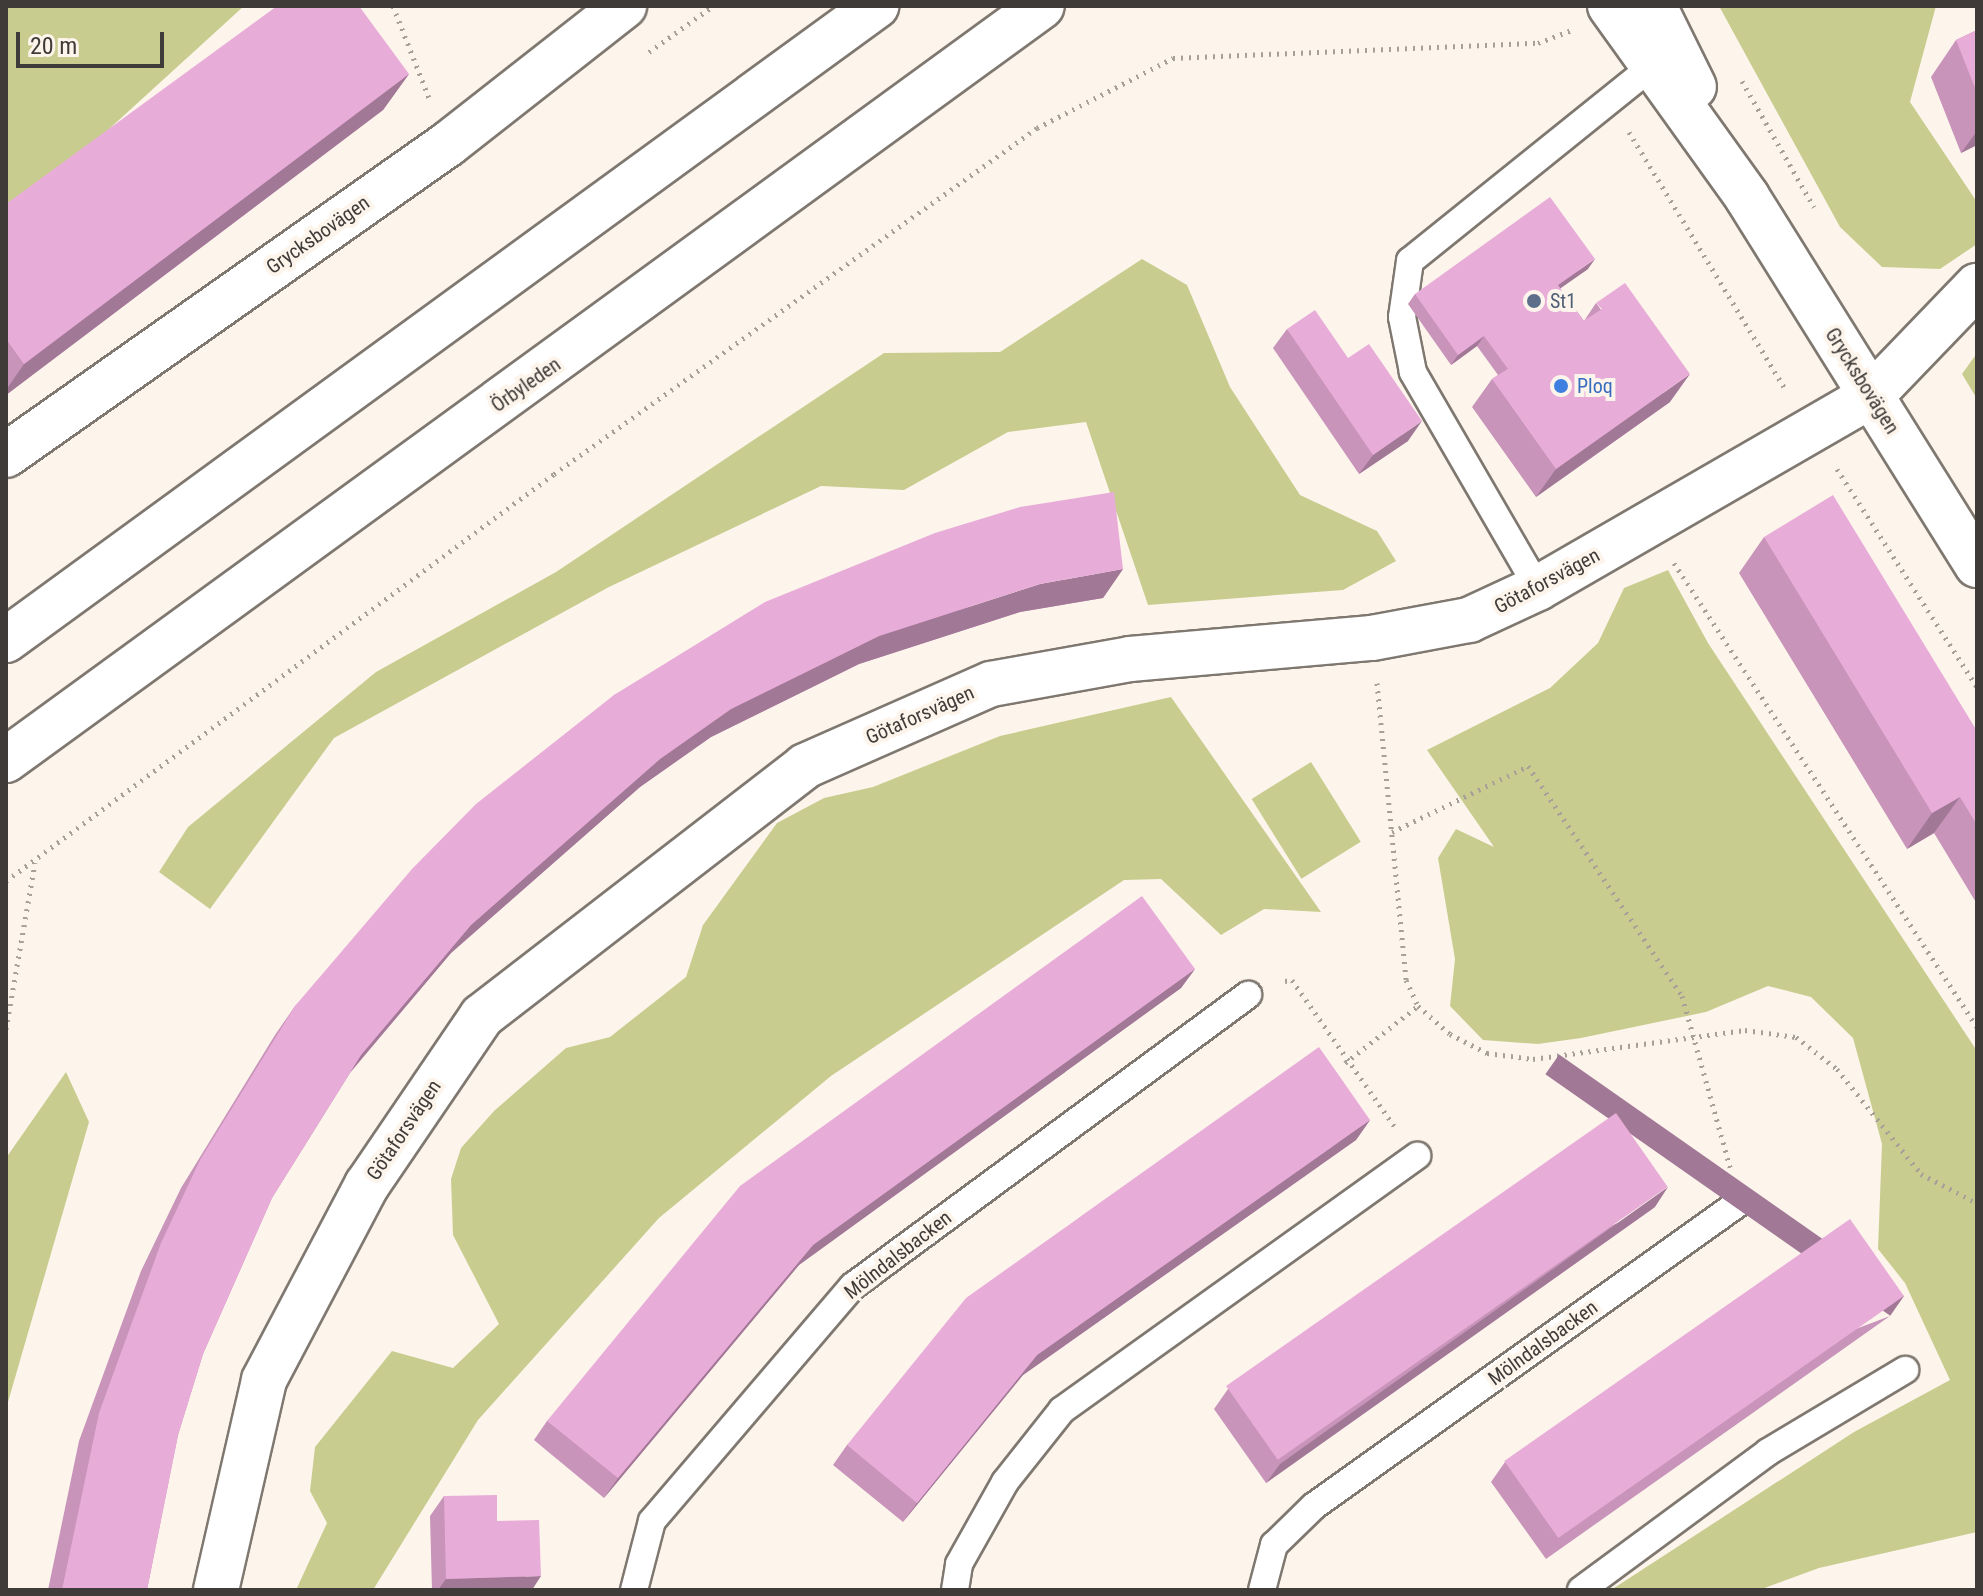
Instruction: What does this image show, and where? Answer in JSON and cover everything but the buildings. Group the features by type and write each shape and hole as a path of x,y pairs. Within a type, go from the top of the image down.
{"street":[{"name":"Grycksbovägen","path":"6,455 448,144 624,6"},
{"path":"6,640 876,6"},
{"name":"Örbyleden","path":"6,760 1042,6"},
{"name":"Grycksbovägen","path":"1610,6 1664,57 1747,197 1977,565"},
{"name":"Grycksbovägen","path":"1654,6 1664,57"},
{"name":"Götaforsvägen","path":"216,1590 264,1380 367,1185 482,1016 805,766 991,684 1130,659 1372,638 1469,620 1538,588 1650,525 1810,428 1871,396 1977,286"}],"lane":[{"path":"1538,588 1413,372 1402,317 1410,261 1608,98 1664,57"},
{"name":"Mölndalsbacken","path":"634,1590 652,1521 853,1286 1248,995"},
{"path":"955,1590 959,1564 1005,1482 1062,1410 1417,1156"},
{"name":"Mölndalsbacken","path":"1262,1590 1274,1545 1314,1506 1737,1204"},
{"path":"1581,1590 1768,1452 1905,1370"}],"path":[{"path":"393,6 448,144"},
{"path":"6,881 554,474 1037,128 1173,58 1538,43 1572,30 1608,98 1810,428 1977,687"},
{"path":"1650,525 1977,1027"},
{"path":"1372,638 1406,980 1418,1006 1487,1053 1533,1059 1692,1041 1745,1030 1796,1037 1837,1069 1921,1174 1977,1203"},
{"path":"1392,832 1528,766 1682,996 1692,1041 1725,1132"},
{"path":"6,1029 35,861"},
{"path":"1248,995 1292,980 1345,1063 1417,1156"},
{"path":"1345,1063 1418,1006"}],"green space":[{"path":"6,6 244,6 6,223"},
{"path":"1719,6 1936,6 1910,102 1977,202 1977,244 1940,269 1882,267 1840,227"},
{"path":"1142,259 1187,285 1230,387 1300,495 1377,531 1396,561 1343,590 1148,605 1086,422 1008,432 904,490 821,486 609,587 334,738 210,909 159,872 188,827 376,672 556,572 884,353 1000,352"},
{"path":"1977,353 1977,399 1962,374"},
{"path":"1668,570 1708,643 1977,1051 1977,1532 1819,1568 1759,1590 1611,1590 1854,1432 1950,1380 1905,1283 1878,1249 1882,1144 1853,1038 1811,997 1768,986 1706,1012 1581,1038 1538,1044 1483,1040 1450,1006 1455,959 1438,858 1456,829 1494,847 1427,750 1550,688 1598,643 1624,588"},
{"path":"1171,697 1321,912 1264,909 1221,935 1161,879 1124,880 831,1076 659,1218 478,1420 373,1590 296,1590 327,1523 310,1491 315,1447 392,1351 453,1368 499,1324 453,1235 451,1179 461,1148 494,1111 566,1048 610,1037 686,977 703,925 777,823 824,798 873,787 1000,736"},
{"path":"1311,762 1361,842 1301,879 1252,799"},
{"path":"66,1072 89,1122 6,1409 6,1158"}],"place":[{"name":"St1","path":"1534,301"},
{"name":"Ploq","path":"1561,386"}]}
